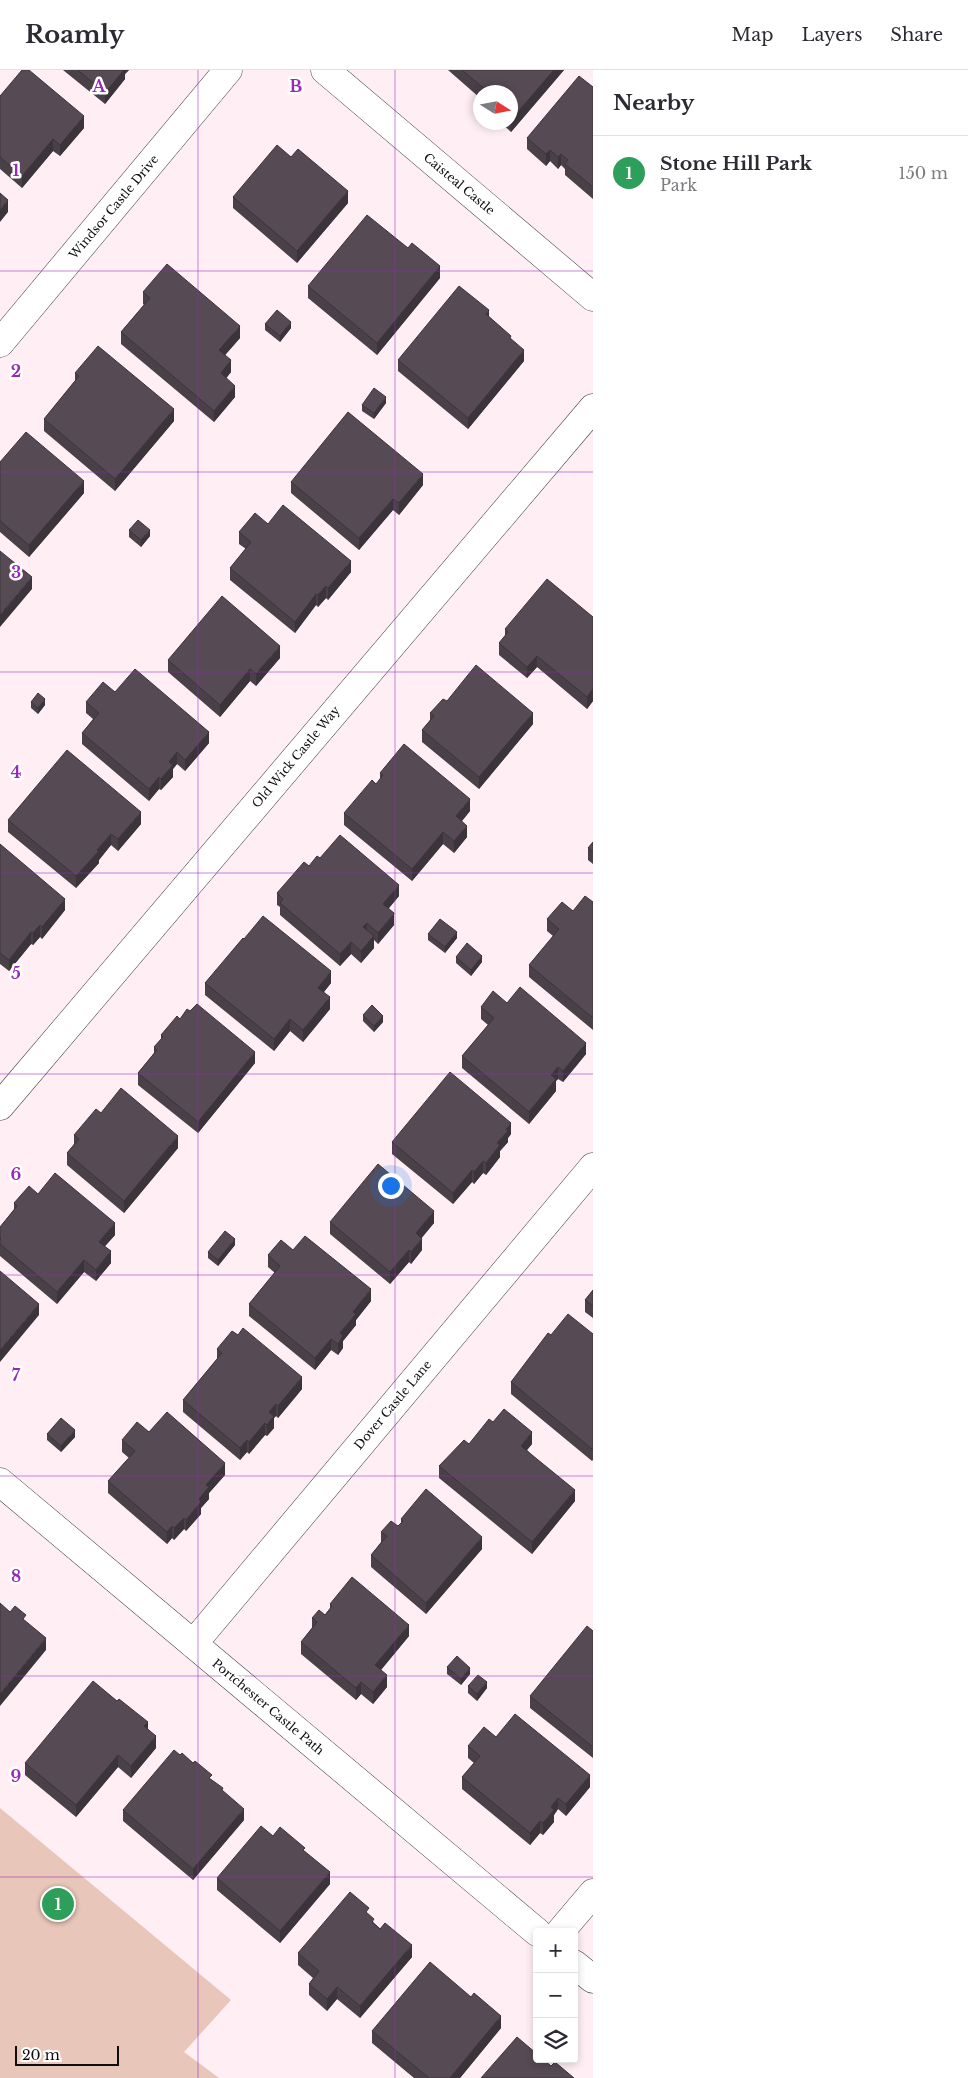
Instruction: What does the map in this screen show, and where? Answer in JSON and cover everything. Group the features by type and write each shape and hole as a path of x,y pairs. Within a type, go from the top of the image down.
{"street":[{"name":"Windsor Castle Drive","path":"0,343 228,70"},
{"name":"Caisteal Castle","path":"325,70 593,297"},
{"name":"Old Wick Castle Way","path":"0,1106 593,408"},
{"name":"Dover Castle Lane","path":"193,1644 593,1167"},
{"name":"Portchester Castle Path","path":"0,1482 533,1929"},
{"path":"563,1928 593,1893"},
{"path":"578,1967 593,1979"}],"shaded area":[{"path":"0,1808 231,2000 184,2052 219,2078 0,2078"}],"building":[{"path":"22,70 29,70 84,116 60,145 53,139 22,176 0,157 0,96"},
{"path":"78,70 124,70 105,93"},
{"path":"462,70 554,70 518,112 518,85 480,85"},
{"path":"579,76 593,87 593,187 565,164 568,160 561,154 558,157 550,150 546,154 527,138"},
{"path":"277,145 291,157 298,149 348,191 297,251 233,197"},
{"path":"0,193 8,200 0,210"},
{"path":"367,215 408,248 412,243 440,266 377,343 308,286"},
{"path":"167,264 240,326 219,350 231,360 221,373 235,386 214,411 121,332 150,298 143,292"},
{"path":"459,286 489,310 486,314 524,350 468,418 398,360"},
{"path":"277,310 291,322 280,336 265,324"},
{"path":"98,346 174,409 115,479 44,419 79,376 75,373"},
{"path":"374,388 386,397 374,413 362,405"},
{"path":"348,412 423,474 399,503 393,499 359,538 291,482"},
{"path":"26,432 84,481 29,545 0,521 0,462"},
{"path":"283,505 351,561 328,588 326,586 318,595 316,594 295,622 230,568 251,542 239,532 255,513 268,524"},
{"path":"138,520 150,530 141,540 129,530"},
{"path":"0,551 32,577 0,615"},
{"path":"547,579 593,617 593,689 587,697 537,656 527,667 499,643 508,632 505,629"},
{"path":"222,596 280,646 256,674 250,669 220,705 168,660"},
{"path":"476,665 533,713 479,777 422,730 434,716 430,713 443,699 447,701"},
{"path":"135,669 209,732 185,760 177,752 169,762 173,765 149,789 82,733 99,713 86,702 103,682 115,692"},
{"path":"38,693 45,699 38,708 31,702"},
{"path":"404,744 470,799 456,816 467,826 454,841 443,832 412,869 344,813 372,780 376,784 383,775 380,773"},
{"path":"67,750 141,812 118,839 111,834 97,850 99,851 76,876 8,820"},
{"path":"340,835 399,885 383,904 394,914 378,933 367,923 363,927 374,936 361,951 351,942 340,954 280,903 283,899 277,893 304,862 309,866 317,856 320,858"},
{"path":"593,842 593,852 588,848"},
{"path":"0,844 65,899 42,927 40,925 33,933 31,932 9,960 0,953"},
{"path":"585,896 593,902 593,1018 529,965 559,929 547,919 562,902 573,911"},
{"path":"263,916 331,971 318,988 330,997 303,1030 290,1019 274,1039 205,983"},
{"path":"440,919 457,932 445,947 428,934"},
{"path":"467,943 482,956 471,970 456,957"},
{"path":"520,987 586,1043 563,1071 558,1067 551,1075 556,1079 529,1112 462,1056 494,1018 481,1007 493,991 507,1003"},
{"path":"197,1004 255,1052 198,1122 138,1073 157,1050 154,1047 163,1037 161,1035 177,1016 180,1019 187,1009 190,1011"},
{"path":"372,1005 383,1016 374,1026 363,1015"},
{"path":"450,1072 511,1123 506,1129 508,1131 497,1143 500,1145 486,1163 483,1161 474,1172 472,1170 453,1193 392,1142"},
{"path":"121,1088 178,1136 124,1201 67,1153 79,1139 74,1135 96,1109 101,1113"},
{"path":"378,1164 434,1211 416,1233 422,1239 411,1252 409,1250 390,1272 330,1222"},
{"path":"55,1173 115,1223 99,1242 111,1251 96,1270 84,1260 57,1292 0,1244 0,1227 17,1206 14,1203 29,1186 38,1194"},
{"path":"225,1231 235,1239 218,1260 208,1252"},
{"path":"305,1236 371,1289 353,1312 356,1314 340,1333 343,1336 338,1344 331,1339 315,1358 249,1304 280,1266 268,1255 281,1240 293,1250"},
{"path":"0,1271 39,1304 0,1350"},
{"path":"593,1290 593,1306 585,1300"},
{"path":"568,1314 593,1334 592,1449 511,1382 548,1333 551,1335"},
{"path":"243,1328 302,1377 278,1406 276,1404 269,1412 274,1416 267,1425 265,1423 249,1442 247,1440 240,1448 183,1400 222,1353 217,1349 232,1331 238,1335"},
{"path":"504,1409 532,1432 521,1446 575,1490 532,1542 439,1466 464,1440 469,1444 489,1419 493,1422"},
{"path":"167,1412 225,1463 206,1485 209,1487 199,1499 201,1502 186,1520 184,1518 167,1532 108,1481 135,1451 122,1440 137,1422 149,1432"},
{"path":"61,1418 75,1430 61,1446 47,1434"},
{"path":"426,1489 482,1537 426,1603 371,1555 387,1536 381,1532 391,1521 398,1526 403,1521 401,1519"},
{"path":"352,1577 409,1625 375,1665 387,1675 373,1692 361,1682 356,1688 301,1642 317,1622 312,1618 319,1610 325,1615 332,1606 330,1604"},
{"path":"0,1603 10,1612 15,1606 26,1615 23,1619 46,1638 0,1694"},
{"path":"587,1626 593,1631 593,1747 530,1696"},
{"path":"457,1656 470,1668 461,1679 447,1667"},
{"path":"478,1675 487,1682 477,1694 468,1686"},
{"path":"93,1681 117,1701 119,1699 148,1722 144,1726 156,1736 131,1766 118,1755 76,1805 25,1763"},
{"path":"515,1714 590,1775 566,1804 558,1798 551,1807 554,1810 543,1823 540,1821 530,1833 462,1777 480,1756 468,1746 484,1727 496,1737"},
{"path":"174,1750 180,1755 182,1753 193,1763 195,1761 212,1775 209,1778 223,1788 222,1790 244,1809 193,1869 123,1810"},
{"path":"261,1826 273,1836 280,1827 305,1848 303,1850 330,1872 280,1931 217,1878"},
{"path":"350,1892 369,1908 366,1912 374,1919 372,1922 380,1929 385,1923 412,1945 360,2006 337,1987 327,1999 309,1984 319,1971 298,1953"},
{"path":"430,1962 471,1997 474,1993 501,2016 450,2078 429,2078 372,2031"},
{"path":"517,2037 533,2051 533,2063 548,2063 551,2066 556,2063 574,2078 481,2078"}],"place":[{"name":"Stone Hill Park","path":"58,1904"}]}
